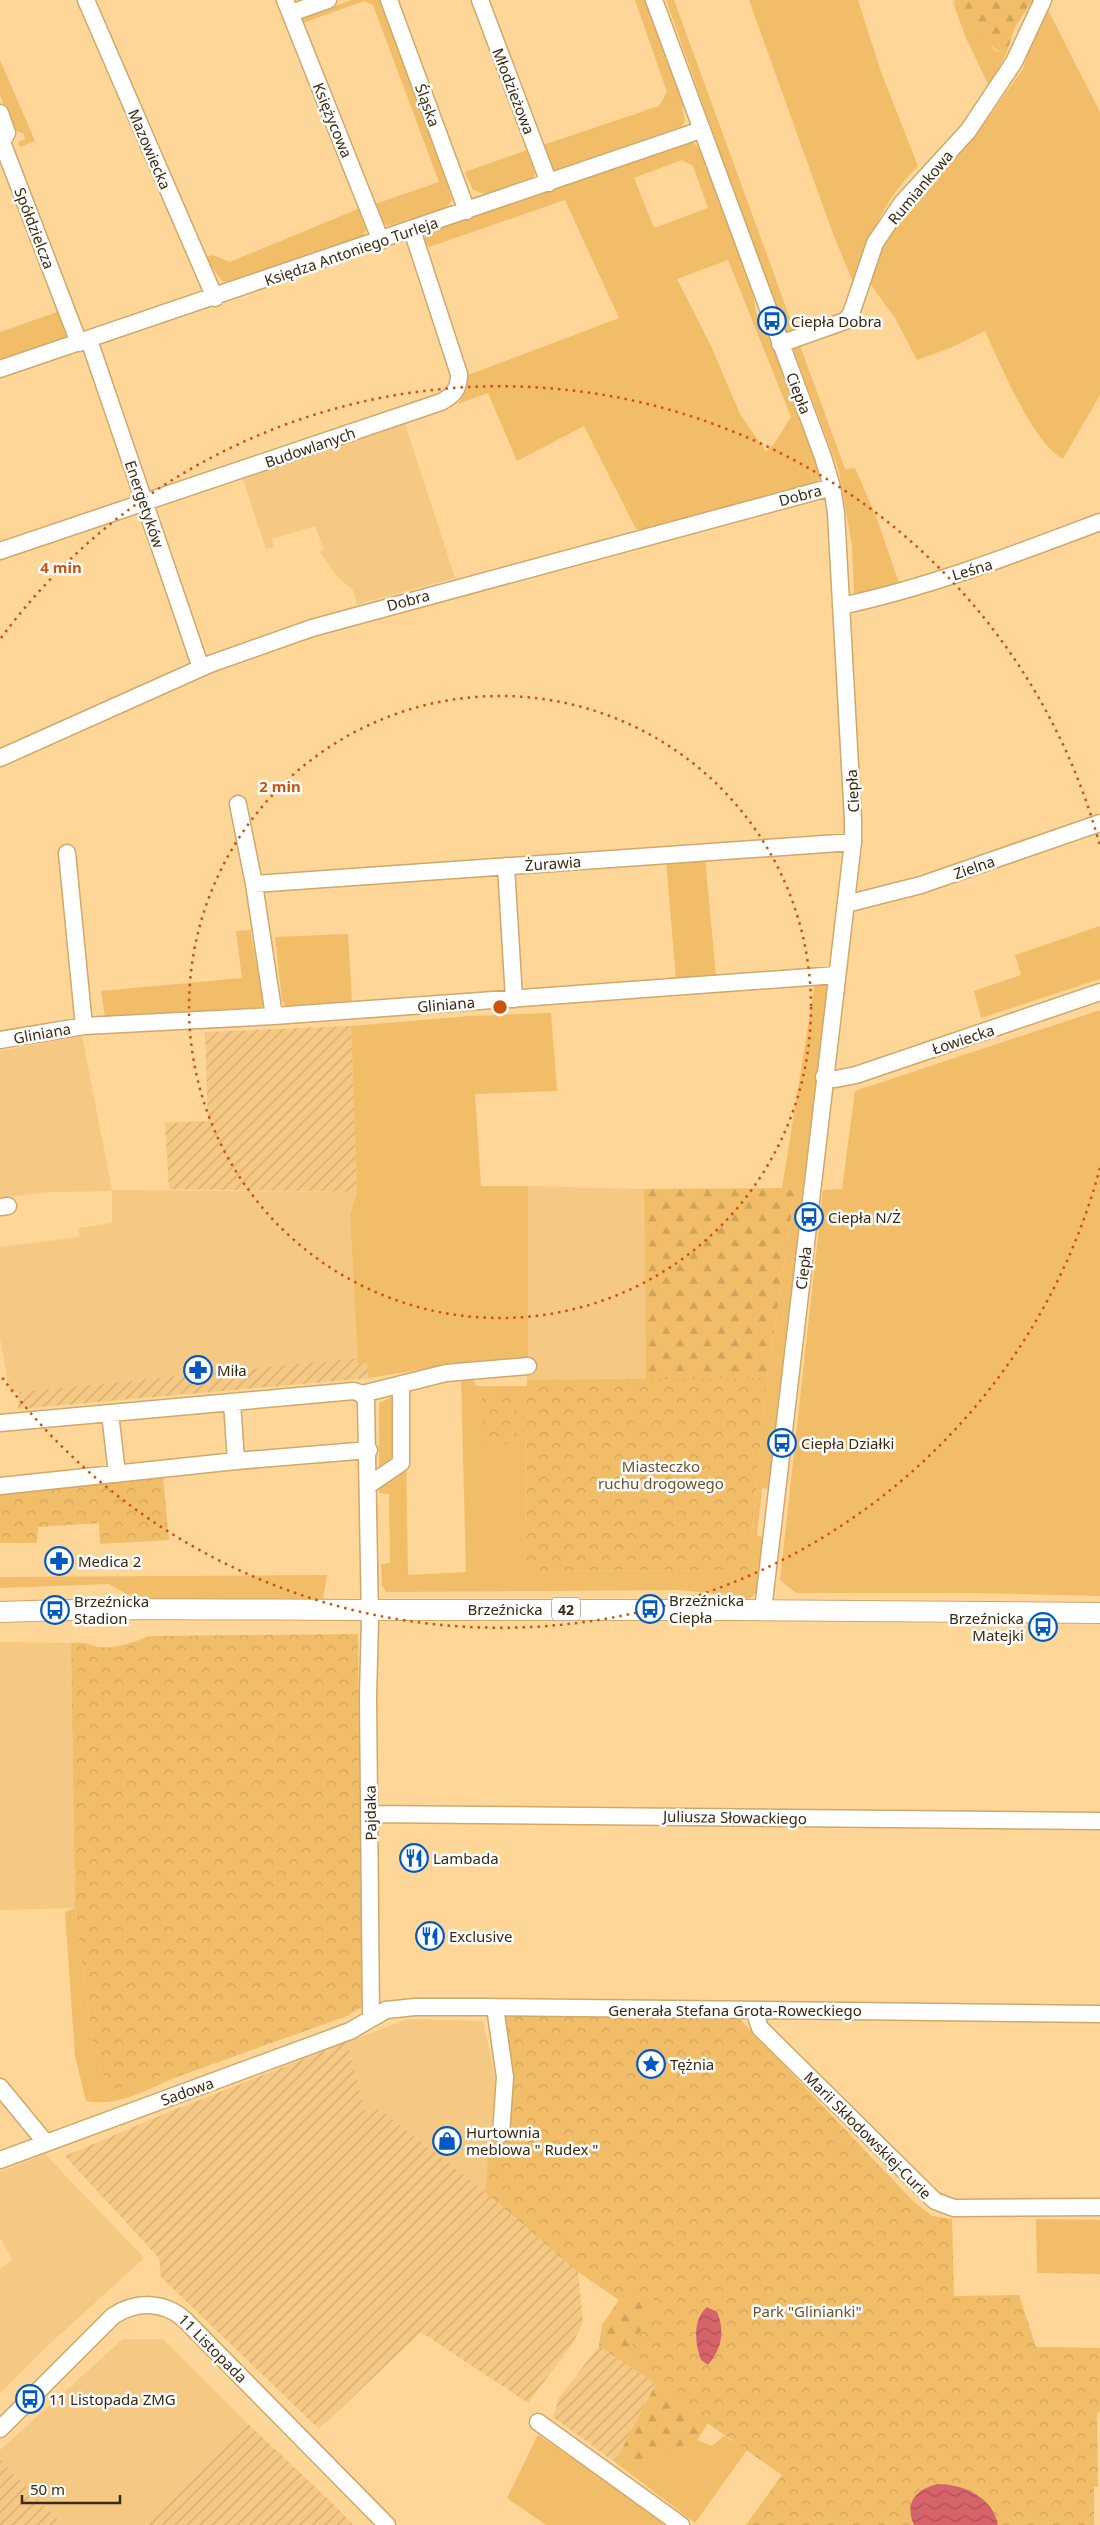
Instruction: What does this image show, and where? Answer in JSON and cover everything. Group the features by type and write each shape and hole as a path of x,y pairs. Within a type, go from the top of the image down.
{"main road":[{"name":"Brzeźnicka","path":"0,1612 212,1607 368,1610 763,1610 1100,1613"}],"street":[{"name":"Mazowiecka","path":"86,0 215,298"},
{"path":"288,7 328,0"},
{"name":"Śląska","path":"389,0 467,211"},
{"name":"Młodzieżowa","path":"480,0 549,183"},
{"name":"Ciepła","path":"654,0 823,457 832,487 835,508 853,842 763,1610"},
{"name":"Rumiankowa","path":"780,344 844,321 852,314 875,243 902,203 968,132 1014,62 1043,0"},
{"name":"Księżycowa","path":"288,7 381,241"},
{"name":"Spółdzielcza","path":"0,114 7,133 2,142 84,341"},
{"name":"Księdza Antoniego Turleja","path":"0,369 215,298 701,130"},
{"name":"Budowlanych","path":"0,551 441,402 450,397 458,385 459,374 412,230"},
{"name":"Energetyków","path":"84,341 144,503 201,668"},
{"name":"Dobra","path":"0,758 201,668 278,639 361,613 832,487"},
{"name":"Leśna","path":"840,606 871,600 994,562 1100,522"},
{"path":"238,804 254,884 274,1016"},
{"name":"Zielna","path":"846,904 921,885 1100,823"},
{"name":"Żurawia","path":"254,884 853,842"},
{"name":"Gliniana","path":"68,853 84,1026"},
{"path":"506,866 514,999"},
{"name":"Gliniana","path":"0,1040 84,1026 274,1016 838,975"},
{"name":"Łowiecka","path":"824,1077 835,1079 856,1075 1100,992"},
{"path":"0,1423 354,1391 362,1394 446,1373 528,1366"},
{"path":"368,1485 401,1463 401,1384"},
{"path":"362,1394 368,1406 368,1610"},
{"path":"232,1402 236,1461"},
{"path":"110,1413 117,1474"},
{"path":"0,1486 236,1461 369,1450"},
{"name":"Pajdaka","path":"368,1610 370,1620 368,1696 372,2017"},
{"name":"Juliusza Słowackiego","path":"370,1814 1100,1821"},
{"name":"Generała Stefana Grota-Roweckiego","path":"372,2017 386,2010 415,2007 1100,2014"},
{"path":"494,2007 505,2077 501,2134"},
{"name":"Marii Skłodowskiej-Curie","path":"754,2010 760,2028 935,2201 954,2208 1100,2207"},
{"name":"Sadowa","path":"0,2160 350,2031 362,2026 372,2017"},
{"path":"0,2087 46,2143"},
{"name":"11 Listopada","path":"0,2429 113,2316 131,2308 159,2306 176,2312 190,2325 387,2525"},
{"path":"538,2422 681,2525"}],"shaded area":[{"path":"405,424 455,578 357,604 353,590 337,576 320,552 324,550 315,526 272,539 274,547 266,549 243,479"},
{"path":"351,1026 357,1192 169,1189 165,1123 208,1121 205,1032"},
{"path":"82,1036 112,1190 357,1192 350,1214 358,1358 10,1393 0,1338 0,1247 80,1237 78,1228 112,1223 112,1191 47,1192 0,1198 0,1051"},
{"path":"528,1186 644,1189 646,1380 527,1380"},
{"path":"358,1358 358,1363 368,1363 369,1378 18,1409 19,1392"},
{"path":"0,1642 71,1643 75,1908 0,1910"},
{"path":"408,2019 483,2021 496,2082 485,2192 380,2109 365,2111 347,2042"},
{"path":"347,2042 365,2111 380,2109 485,2192 578,2272 583,2322 573,2343 528,2403 421,2332 319,2429 161,2277 159,2258 65,2156 169,2112"},
{"path":"45,2154 144,2258 44,2349 0,2393 0,2269 13,2260 0,2238 0,2172"},
{"path":"123,2339 163,2339 245,2421 139,2525 63,2525 0,2459 0,2450"},
{"path":"599,2346 656,2384 615,2462 553,2417 559,2398"},
{"path":"245,2421 333,2504 353,2525 139,2525"},
{"path":"0,2459 63,2525 0,2525"}],"green space":[{"path":"352,0 383,0 451,182 447,183 452,201 445,208 388,226 383,223 375,204 439,182 373,5 364,1 303,23 301,18"},
{"path":"635,0 648,0 685,106 682,107 685,122 680,127 572,164 572,168 554,172 546,161 549,159 543,145 659,106 667,92"},
{"path":"666,0 674,0 845,469 855,468 877,519 899,583 878,592 854,595 852,546 839,471 730,181"},
{"path":"749,0 858,0 881,72 918,166 895,193 878,221 854,285 832,231"},
{"path":"952,0 994,50 1006,54 989,86 966,38"},
{"path":"954,0 1033,0 1015,27 1006,54 989,45 975,32"},
{"path":"1046,6 1100,112 1100,395 1063,459 1052,451 1029,420 1008,382 985,331 950,348 917,360 895,318 871,285 882,245 894,226 976,135 1023,69 1035,26"},
{"path":"0,60 35,141 20,147 18,142 25,139 24,134 13,129 0,95"},
{"path":"691,141 700,149 753,289 758,320 775,346 822,476 815,484 645,529 636,529 584,426 517,461 488,393 458,404 466,391 468,375 619,318 565,200 429,247 423,239 428,231","holes":["682,160 693,166 708,208 654,228 634,178","728,260 791,417 774,444 766,452 740,414 711,346 677,279"]},
{"path":"527,150 535,174 532,178 486,194 473,190 465,172"},
{"path":"358,209 366,230 363,236 231,282 222,281 210,264 207,265 203,258 213,255 230,262"},
{"path":"60,311 68,335 63,341 0,362 0,332"},
{"path":"705,858 716,976 676,978 666,861"},
{"path":"1100,926 1100,979 981,1018 974,991 1021,975 1015,955"},
{"path":"250,930 264,1002 261,1009 105,1017 101,991 242,978 236,931"},
{"path":"348,934 352,1001 286,1007 282,1001 275,937"},
{"path":"815,983 824,984 828,990 781,1380 771,1489 762,1488 757,1536 765,1537 759,1587 756,1592 747,1600 729,1600 729,1595 678,1590 386,1592 382,1585 381,1564 390,1563 389,1494 379,1493 379,1403 405,1391 408,1575 466,1572 461,1376 472,1377 476,1386 527,1386 526,1571 748,1570 767,1378 795,1192 782,1188"},
{"path":"1100,1010 1100,1596 978,1593 796,1593 780,1580 823,1190 842,1189 855,1091"},
{"path":"551,1013 557,1091 475,1094 481,1186 528,1186 528,1360 430,1368 369,1378 367,1363 358,1363 350,1214 357,1192 351,1026 469,1016"},
{"path":"782,1188 795,1191 767,1378 646,1380 644,1189"},
{"name":"Miasteczko ruchu drogowego","path":"767,1378 748,1570 526,1571 527,1380"},
{"path":"482,1393 517,1394 516,1444 482,1444"},
{"path":"163,1477 169,1540 100,1544 99,1523 38,1527 37,1543 0,1543 0,1490"},
{"path":"327,1575 323,1600 136,1599 109,1584 0,1588 0,1577"},
{"path":"358,1634 362,2007 347,2016 174,2078 172,2072 115,2090 109,2085 95,2061 75,1908 71,1643 108,1647 122,1645 150,1636"},
{"path":"75,1908 95,2061 109,2085 116,2090 172,2071 174,2078 121,2100 109,2102 86,2101 75,2056 65,1912"},
{"name":"Park \"Glinianki\"","path":"499,2011 739,2018 914,2202 932,2216 952,2219 954,2296 1019,2295 1036,2347 1100,2348 1100,2412 1097,2414 1098,2487 1094,2487 1094,2525 746,2525 782,2475 665,2394 625,2355 659,2303 644,2295 619,2300 578,2272 485,2192 490,2136 507,2136"},
{"path":"1036,2219 1100,2220 1100,2274 1037,2273"},
{"path":"644,2295 664,2306 710,2420 697,2440 650,2459 615,2462 656,2384 599,2346 602,2325 619,2300"},
{"path":"538,2435 670,2525 546,2525 507,2498"},
{"path":"724,2436 747,2450 695,2523 615,2462 650,2459 697,2440 712,2446"}],"water":[{"path":"707,2307 717,2312 721,2326 719,2346 708,2365 701,2360 696,2340 699,2319"},
{"path":"937,2484 957,2486 975,2494 990,2507 998,2525 914,2525 910,2510 914,2498 923,2490"}],"place":[{"name":"Ciepła Dobra","path":"772,321"},
{"name":"Ciepła N/Ż","path":"809,1217"},
{"name":"Miła","path":"198,1370"},
{"name":"Ciepła Działki","path":"782,1443"},
{"name":"Medica 2","path":"59,1561"},
{"name":"Brzeźnicka Ciepła","path":"650,1609"},
{"name":"Brzeźnicka Stadion","path":"55,1610"},
{"name":"Brzeźnicka Matejki","path":"1043,1627"},
{"name":"Lambada","path":"414,1858"},
{"name":"Exclusive","path":"430,1936"},
{"name":"Tężnia","path":"651,2064"},
{"name":"Hurtownia meblowa \" Rudex \"","path":"447,2141"},
{"name":"11 Listopada ZMG","path":"30,2399"}]}
